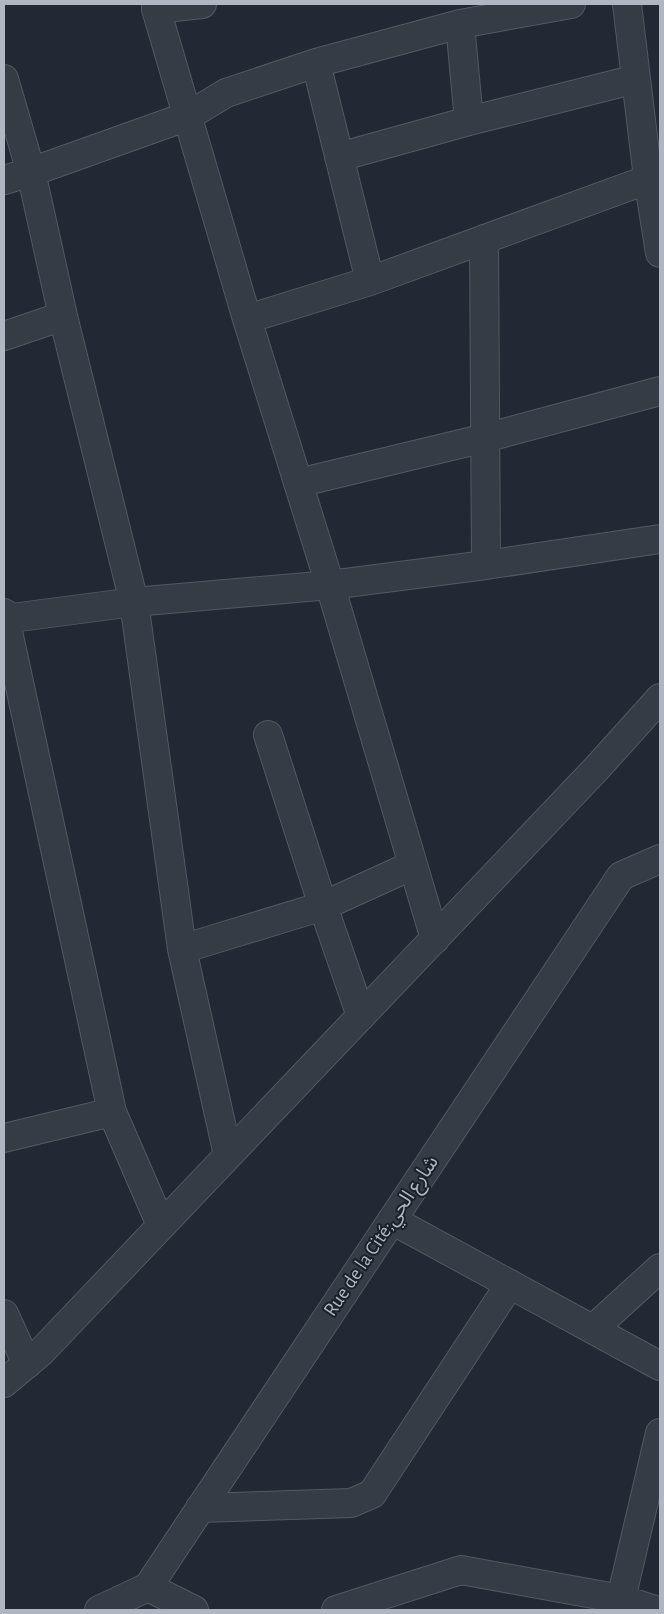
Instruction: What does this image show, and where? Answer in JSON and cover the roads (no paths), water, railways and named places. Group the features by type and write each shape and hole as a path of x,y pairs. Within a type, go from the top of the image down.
{"street":[{"path":"202,4 156,6 247,319 330,585 435,939"},
{"path":"4,180 188,116 226,93 316,63 460,24 571,4"},
{"path":"627,4 636,79 654,177 660,253"},
{"path":"460,24 469,121"},
{"path":"316,63 370,281"},
{"path":"4,79 31,172 63,316 134,602 182,949 228,1155"},
{"path":"339,157 469,121 636,79"},
{"path":"247,319 370,281 654,177"},
{"path":"484,239 486,565"},
{"path":"4,336 63,316"},
{"path":"298,483 485,438 660,390"},
{"path":"161,1226 112,1112 4,617 134,602 330,585 486,565 660,539"},
{"path":"4,1383 42,1352 597,768 660,698"},
{"path":"268,735 323,906 361,1016"},
{"name":"Rue de la Cité;شارع الحي","path":"148,1587 621,876 660,859"},
{"path":"182,949 323,906 413,865"},
{"path":"4,1138 112,1112"},
{"path":"392,1220 660,1366"},
{"path":"593,1329 660,1268"},
{"path":"200,1508 351,1503 372,1494 510,1284"},
{"path":"4,1314 27,1364"},
{"path":"622,1605 660,1433"},
{"path":"336,1610 461,1570 622,1605 655,1610"},
{"path":"98,1610 148,1587 194,1610"}]}
